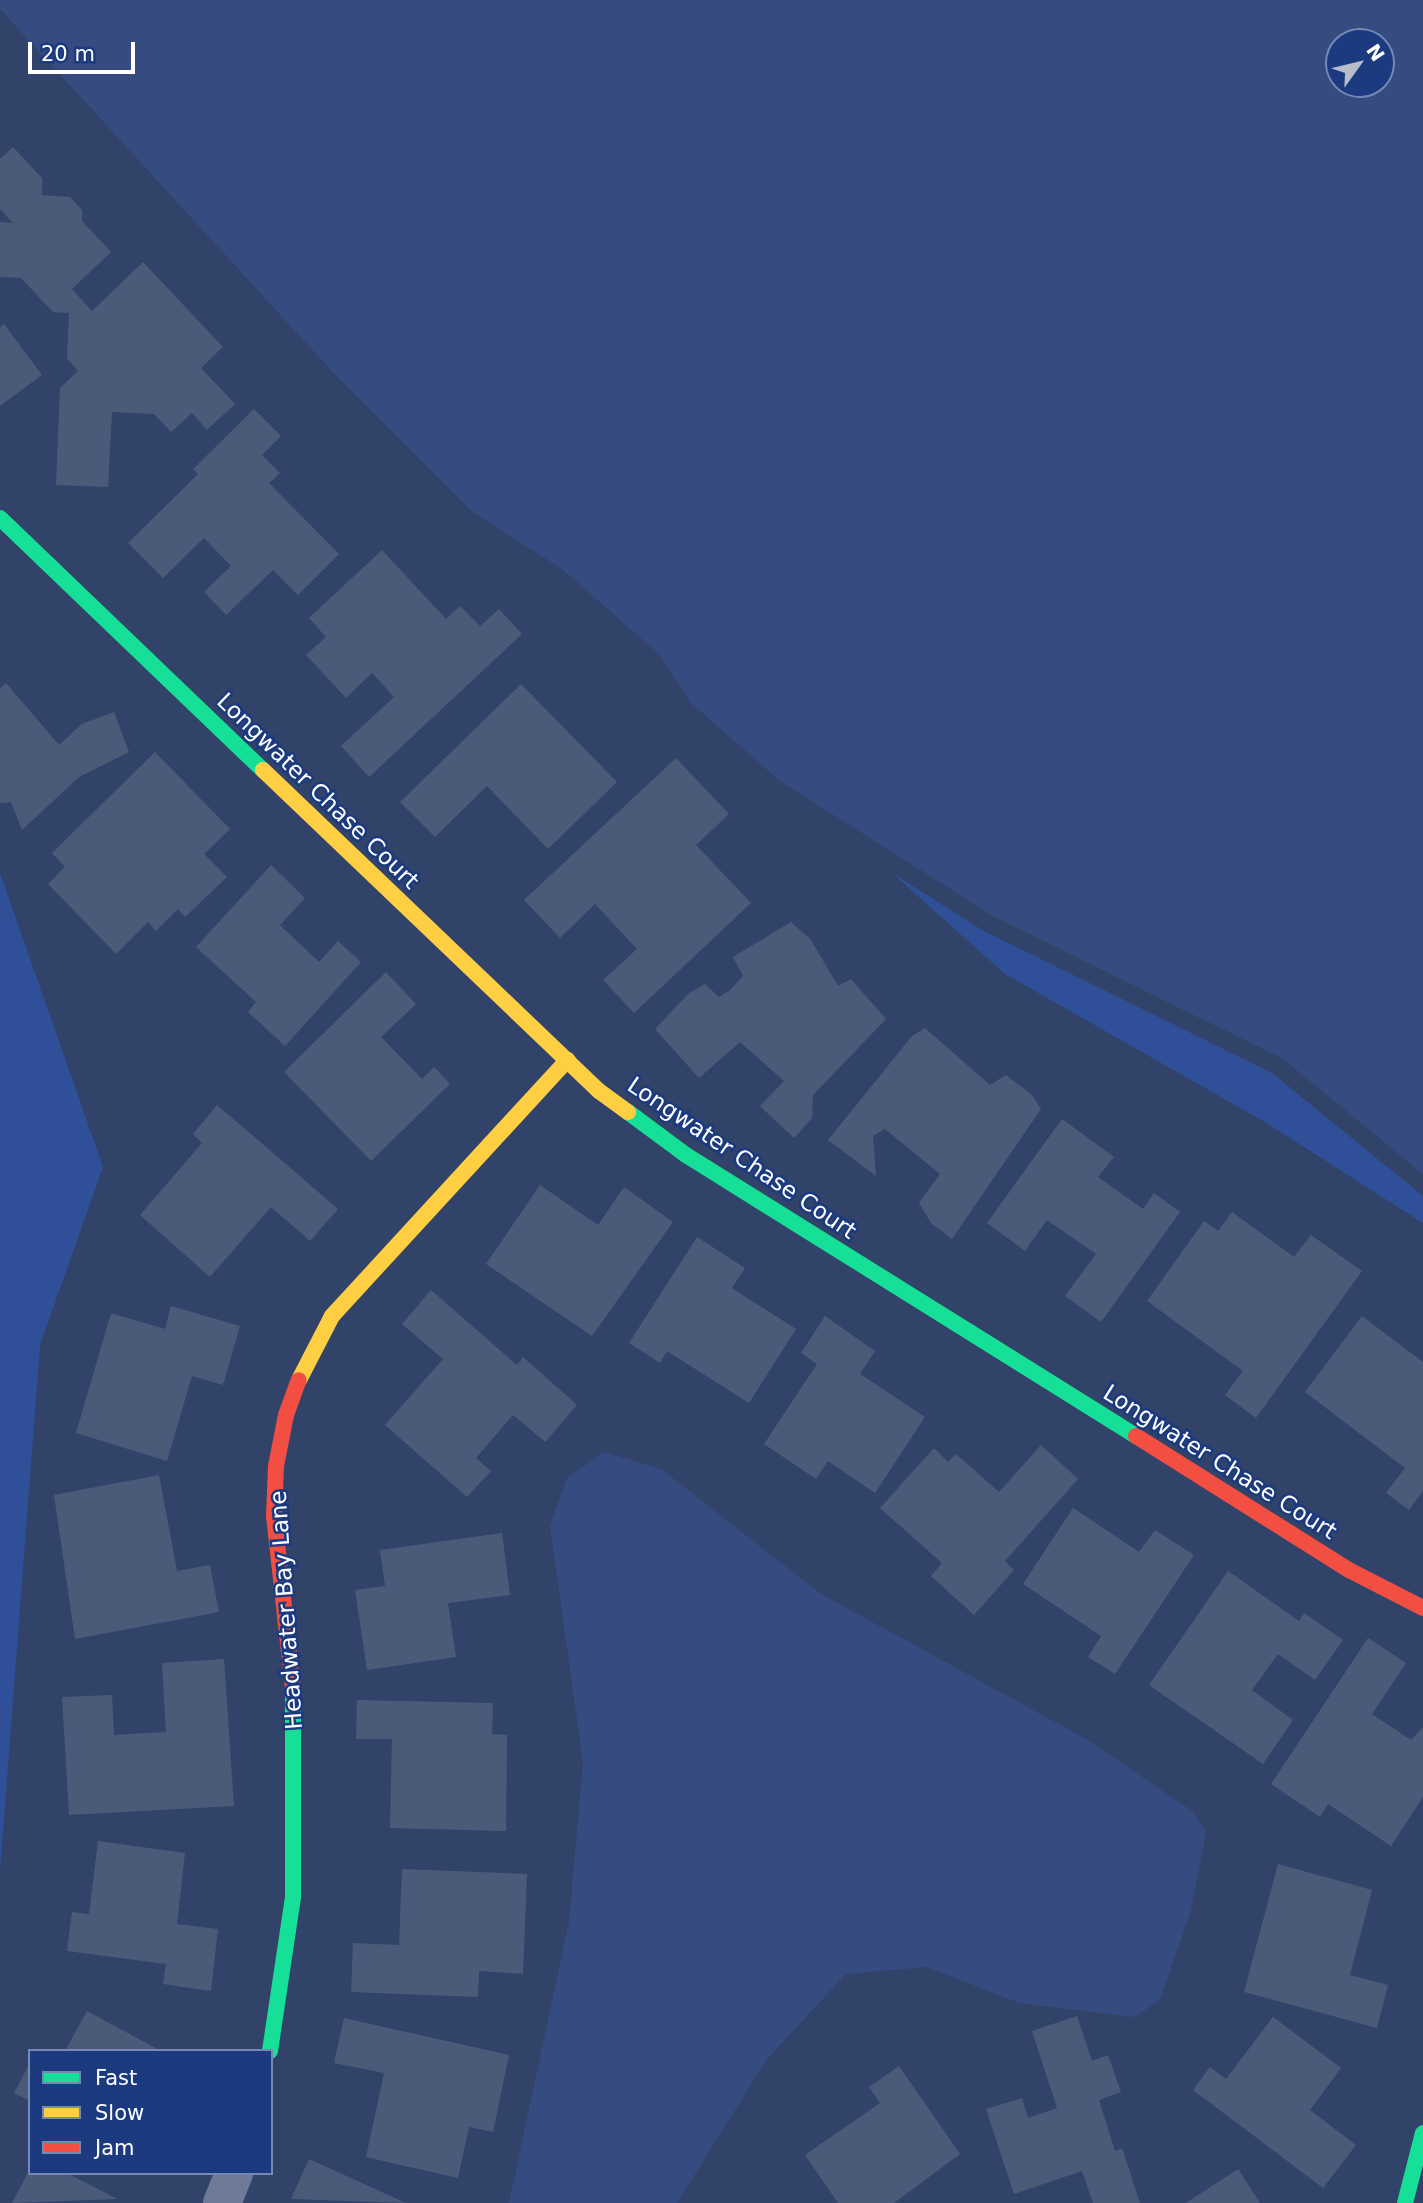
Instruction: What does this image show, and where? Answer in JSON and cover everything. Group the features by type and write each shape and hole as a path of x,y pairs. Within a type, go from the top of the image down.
{"street":[{"name":"Longwater Chase Court","path":"0,518 599,1091 686,1155 1349,1570 1423,1608"},
{"name":"Headwater Bay Lane","path":"270,2049 293,1897 296,1840 296,1735 290,1637 274,1517 276,1466 286,1415 305,1364 332,1316 566,1060"},
{"path":"1405,2203 1423,2133"},
{"path":"222,2203 233,2175"}],"shaded area":[{"path":"0,0 1423,0 1423,1174 1283,1059 993,916 780,781 691,703 659,654 562,569 473,512 329,368 0,9"},
{"path":"0,873 103,1167 40,1345 0,1871"},
{"path":"892,873 982,930 1272,1073 1423,1196 1423,1223 1265,1122 1005,974"},
{"path":"604,1452 661,1469 821,1594 1088,1740 1192,1811 1206,1832 1191,1910 1160,2000 1134,2017 1019,2003 927,1967 846,1974 767,2059 677,2203 509,2203 569,1922 583,1763 550,1526 567,1478"}],"building":[{"path":"13,147 42,178 42,195 70,197 82,210 82,221 111,252 72,289 92,311 143,262 223,347 201,368 235,404 207,430 192,413 171,432 154,414 112,412 108,487 56,485 60,388 78,371 67,358 69,313 53,312 21,278 0,277 0,222 13,223 0,209 0,159"},
{"path":"4,324 42,375 0,406 0,328"},
{"path":"254,409 281,436 262,455 280,473 269,483 339,554 298,595 273,570 226,615 204,592 231,566 204,538 163,578 128,543 198,474 193,469"},
{"path":"382,550 446,619 460,606 480,626 499,609 522,634 369,777 341,746 394,697 372,673 346,698 306,655 326,637 309,618"},
{"path":"6,683 59,745 82,724 114,712 129,752 79,777 22,830 11,802 0,803 0,689"},
{"path":"521,684 617,782 548,849 487,786 435,837 400,802"},
{"path":"155,752 230,829 204,854 227,877 185,917 178,909 156,931 148,922 116,954 48,884 65,867 52,853"},
{"path":"676,758 729,814 696,845 751,903 634,1013 603,980 637,949 595,904 560,938 524,900"},
{"path":"271,865 305,898 280,925 319,962 338,941 361,962 285,1046 248,1012 256,1002 196,947"},
{"path":"791,922 811,940 838,986 851,979 886,1019 813,1095 812,1118 794,1138 760,1106 784,1081 740,1042 699,1078 655,1029 689,993 705,984 719,997 729,991 743,976 733,957"},
{"path":"386,972 416,1004 381,1037 422,1079 434,1067 450,1084 371,1161 284,1072"},
{"path":"925,1028 990,1085 1006,1075 1032,1095 1041,1109 952,1239 931,1223 919,1203 940,1174 885,1129 873,1136 876,1176 828,1140 912,1036"},
{"path":"217,1105 338,1209 310,1241 271,1207 210,1277 140,1215 202,1143 193,1134"},
{"path":"1062,1119 1114,1157 1098,1177 1143,1209 1154,1193 1180,1212 1101,1322 1065,1296 1096,1254 1047,1220 1025,1251 987,1223"},
{"path":"540,1185 598,1225 624,1187 673,1222 592,1336 486,1264"},
{"path":"1232,1212 1294,1257 1311,1235 1362,1271 1256,1418 1225,1395 1243,1371 1147,1301 1204,1221 1218,1231"},
{"path":"697,1237 745,1268 732,1288 796,1329 749,1403 667,1351 660,1363 629,1343"},
{"path":"431,1290 517,1365 523,1357 577,1405 545,1442 513,1415 476,1458 491,1471 467,1497 385,1425 443,1359 402,1324"},
{"path":"171,1306 240,1326 223,1385 192,1376 167,1461 76,1433 111,1313 165,1329"},
{"path":"825,1316 875,1351 860,1374 925,1417 875,1493 828,1461 816,1479 764,1444 817,1364 801,1353"},
{"path":"1362,1316 1423,1362 1423,1491 1409,1510 1386,1493 1405,1468 1305,1392"},
{"path":"1041,1445 1078,1479 1005,1561 1014,1570 974,1615 931,1576 942,1563 880,1508 934,1448 948,1462 956,1454 999,1492"},
{"path":"159,1475 177,1571 210,1565 219,1612 75,1639 54,1495"},
{"path":"1073,1508 1139,1552 1155,1530 1194,1555 1115,1674 1088,1657 1101,1636 1023,1584"},
{"path":"502,1533 510,1595 448,1603 456,1657 367,1670 355,1590 385,1586 380,1550"},
{"path":"1228,1571 1299,1621 1304,1613 1343,1640 1315,1680 1278,1654 1252,1690 1293,1720 1263,1764 1149,1685"},
{"path":"1368,1638 1406,1663 1372,1714 1411,1740 1423,1727 1423,1797 1391,1846 1328,1804 1320,1817 1271,1784"},
{"path":"224,1659 234,1806 69,1815 62,1697 112,1695 114,1735 166,1732 162,1663"},
{"path":"357,1700 493,1703 492,1734 507,1735 506,1831 390,1828 392,1739 356,1739"},
{"path":"98,1841 185,1853 177,1924 218,1929 211,1991 163,1984 166,1964 67,1951 72,1912 89,1914"},
{"path":"1278,1864 1372,1890 1350,1975 1388,1985 1377,2028 1244,1992"},
{"path":"402,1869 527,1874 523,1974 479,1971 478,1997 351,1992 353,1943 399,1945"},
{"path":"87,2011 157,2049 66,2049"},
{"path":"1077,2016 1092,2061 1108,2055 1121,2092 1099,2100 1115,2151 1122,2148 1140,2203 1093,2203 1082,2171 1014,2194 986,2109 1022,2098 1028,2118 1057,2108 1032,2031"},
{"path":"1273,2017 1341,2068 1310,2110 1356,2145 1323,2188 1193,2090 1210,2067 1226,2079"},
{"path":"344,2018 509,2055 493,2132 469,2127 458,2178 366,2157 384,2073 334,2063"},
{"path":"899,2066 960,2154 894,2203 838,2203 805,2155 880,2103 869,2087"},
{"path":"28,2067 28,2100 14,2093"},
{"path":"309,2159 406,2203 291,2199"},
{"path":"1238,2169 1260,2203 1186,2203"},
{"path":"28,2173 28,2175 71,2175 117,2199 12,2203"}],"traffic: fast":[{"path":"0,518 263,770"},
{"path":"628,1112 686,1155 1136,1436"},
{"path":"270,2049 293,1897 293,1688"},
{"path":"1405,2203 1423,2133"}],"traffic: slow":[{"path":"263,770 599,1091 628,1112"},
{"path":"299,1380 332,1316 567,1060"}],"traffic: jam":[{"path":"293,1688 274,1517 276,1466 286,1415 299,1380"},
{"path":"1136,1436 1349,1570 1423,1608"}]}
